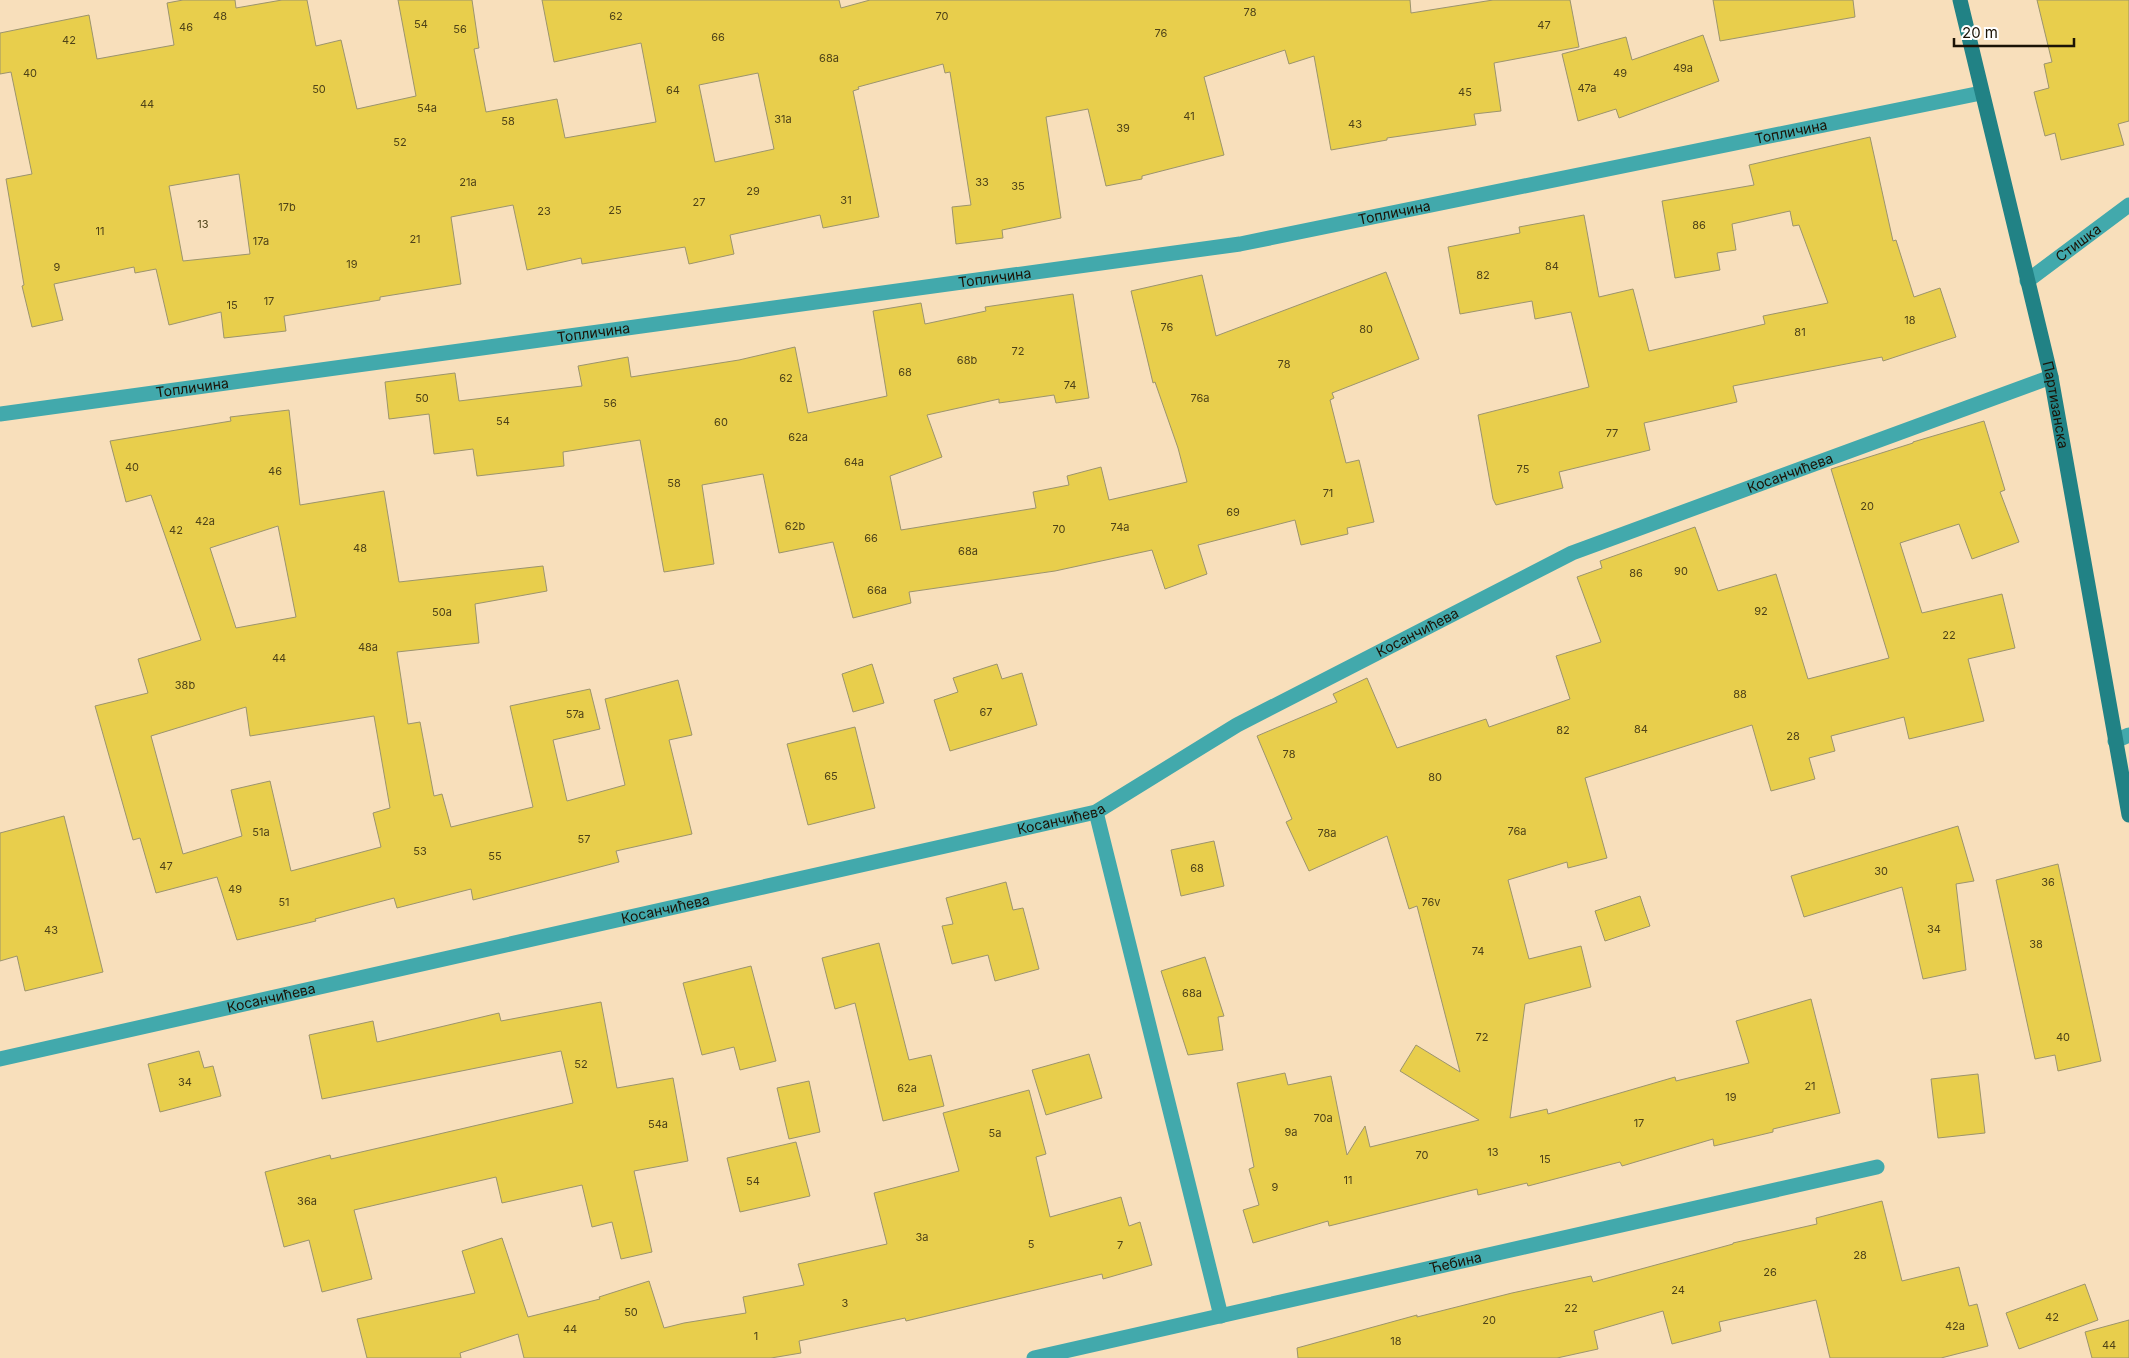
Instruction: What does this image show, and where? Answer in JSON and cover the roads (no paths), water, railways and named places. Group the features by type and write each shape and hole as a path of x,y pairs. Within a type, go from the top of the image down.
{"street":[{"name":"Партизанска","path":"1960,0 2051,377 2129,816"},
{"name":"Топличина","path":"0,414 1240,244 1981,93"},
{"name":"Стишка","path":"2027,281 2129,205"},
{"name":"Косанчићева","path":"0,1059 1096,812 1237,725 1572,553 2051,377"},
{"path":"2115,741 2129,735"},
{"path":"1096,812 1221,1316"},
{"name":"Ћебина","path":"1034,1358 1877,1167"}]}
